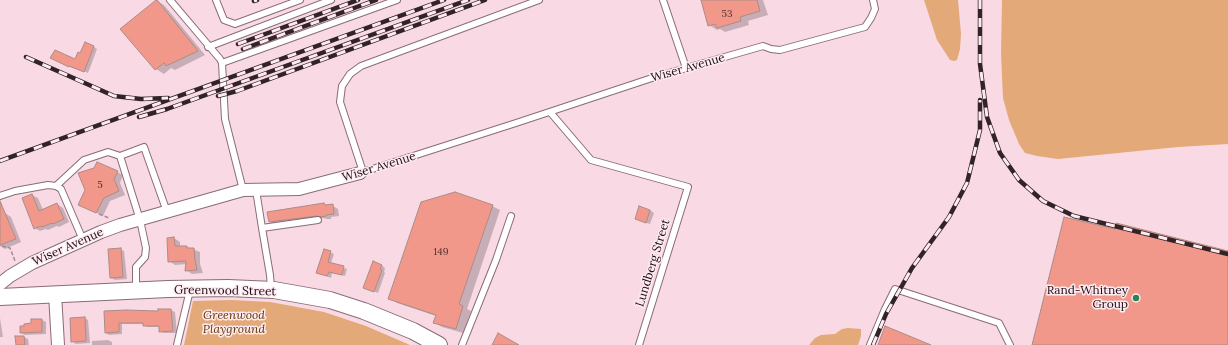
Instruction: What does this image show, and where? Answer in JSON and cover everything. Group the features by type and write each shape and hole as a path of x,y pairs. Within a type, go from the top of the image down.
{"main road":[{"name":"Greenwood Street","path":"0,297 228,288 271,290 330,300 364,311 413,331 439,345"}],"street":[{"name":"Wiser Avenue","path":"0,284 25,266 101,232 243,190 298,189 361,172"},
{"path":"55,294 58,345"}],"lane":[{"path":"170,0 208,47 220,59 222,64 225,119 243,190"},
{"path":"216,0 224,20 235,24 300,0"},
{"path":"208,47 331,0"},
{"path":"222,64 397,0"},
{"path":"361,172 340,102 342,86 350,74 361,66 539,0"},
{"path":"664,0 686,68"},
{"name":"Wiser Avenue","path":"361,172 686,68 763,46 780,50 865,27 875,9 873,0"},
{"name":"Lundberg Street","path":"550,112 590,160 688,187 639,345"},
{"path":"56,186 84,160 108,152 120,156 144,148 167,212"},
{"path":"120,156 140,220 146,248 145,257 136,267 136,291"},
{"path":"0,196 15,191 48,185 56,186 61,189 83,240"},
{"path":"256,190 270,275 271,290"},
{"path":"462,345 496,260 511,216"},
{"path":"262,228 318,220"},
{"path":"177,345 190,289"},
{"path":"870,345 895,289 999,323 1010,345"}],"path":[{"path":"2,246 10,248 15,261"}],"green space":[{"path":"924,0 958,0 961,34 960,49 957,60 950,60 937,40"},
{"path":"1002,0 1228,0 1228,144 1178,147 1058,159 1025,153 1019,144 1009,120 1003,98 1001,53"},
{"name":"Greenwood Playground","path":"231,300 270,302 324,312 366,326 410,345 184,345 193,301"},
{"path":"842,329 861,329 861,336 858,345 809,345 815,338 821,335 835,334"}],"building":[{"path":"156,0 198,51 166,66 164,63 155,70 120,29"},
{"path":"701,0 757,0 760,11 740,17 741,21 717,28 715,24 708,26"},
{"path":"85,42 94,46 84,72 50,58 55,50 75,59 78,52 80,53"},
{"path":"97,162 118,171 114,179 119,191 104,198 96,213 78,205 85,190 78,173 94,168"},
{"path":"455,192 493,205 459,304 463,306 456,329 433,323 436,315 388,299 421,202"},
{"path":"32,194 39,211 57,203 64,219 53,224 52,223 34,229 22,198"},
{"path":"0,201 16,239 0,245"},
{"path":"324,203 325,205 333,204 334,214 321,217 317,216 269,222 267,212"},
{"path":"639,206 650,210 646,223 635,219"},
{"name":"Rand-Whitney Group","path":"1064,217 1115,229 1116,223 1228,251 1228,345 1032,345"},
{"path":"174,237 175,246 187,246 187,248 194,248 197,270 185,271 186,261 168,262 167,238"},
{"path":"121,248 123,277 110,278 108,249"},
{"path":"324,249 331,251 328,262 344,266 342,275 329,272 327,276 316,273"},
{"path":"373,261 382,265 380,269 382,270 374,292 363,288"},
{"path":"158,309 171,309 173,331 159,332 159,326 143,326 143,323 119,323 119,332 105,333 104,311 158,311"},
{"path":"85,317 86,341 71,342 70,318"},
{"path":"31,319 42,319 42,332 20,333 20,326 31,323"},
{"path":"885,326 931,345 878,345"},
{"path":"498,333 519,345 492,345"},
{"path":"15,336 24,336 25,345 16,345"}],"railway":[{"path":"238,44 358,0"},
{"path":"243,49 376,0"},
{"path":"0,161 444,0"},
{"path":"139,117 167,109 468,0"},
{"path":"218,96 237,91 485,0"},
{"path":"980,0 980,64 987,117 1000,153 1019,180 1043,201 1074,216 1228,254"},
{"path":"26,57 114,96 141,99 168,98"},
{"path":"873,345 886,314 912,268 949,217 967,183 980,130 980,100"}],"place":[{"name":"Rand-Whitney Group","path":"1136,298"}]}
